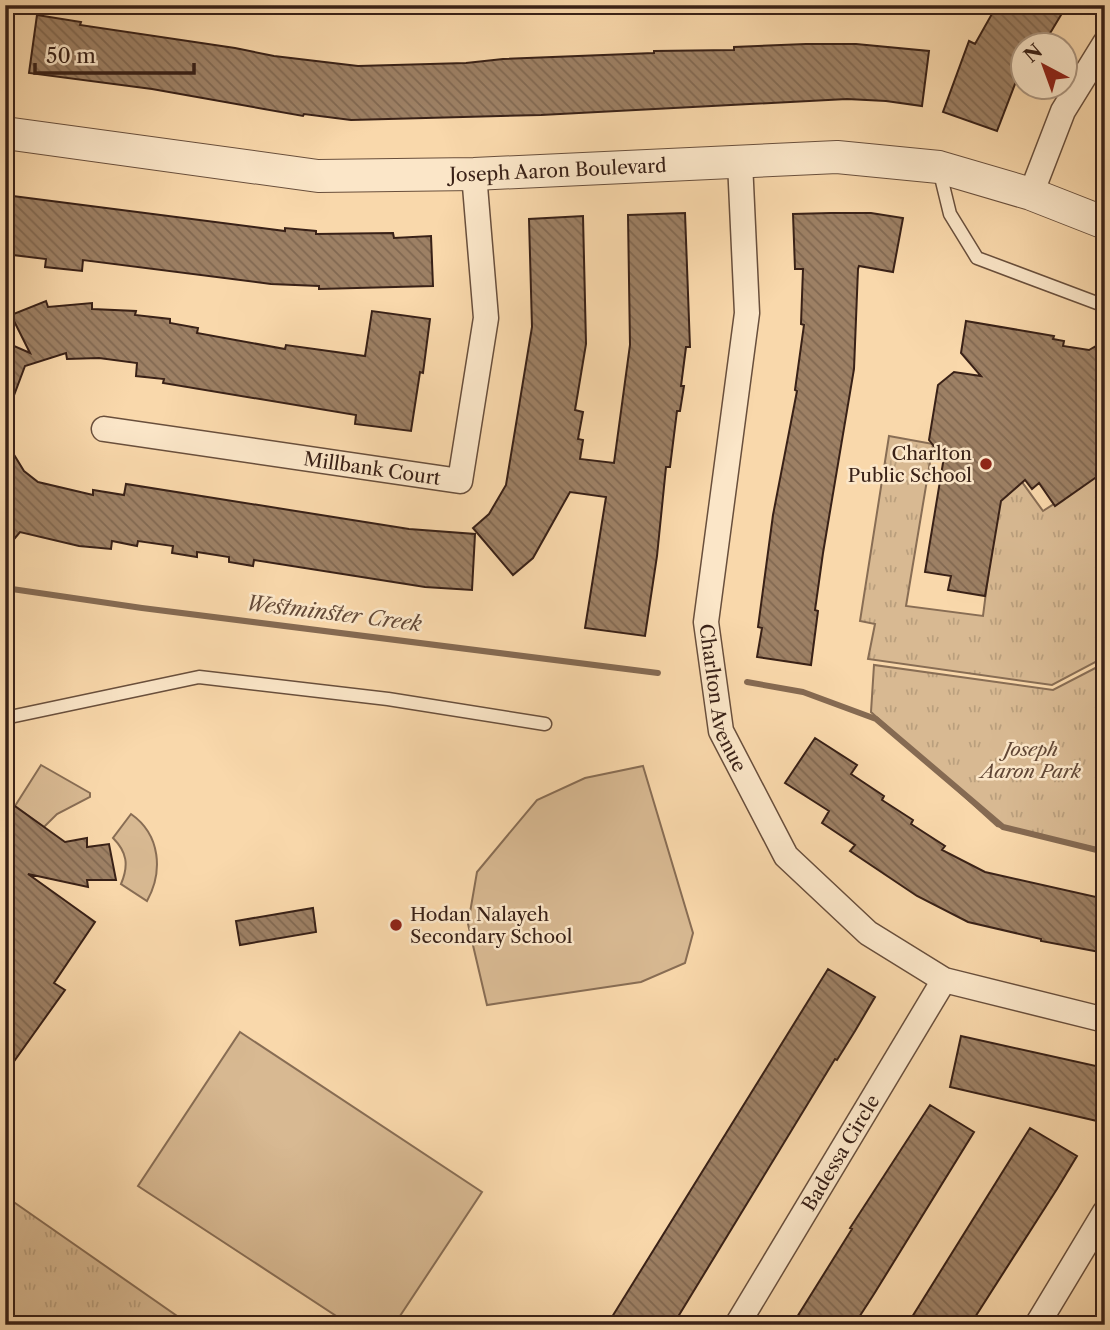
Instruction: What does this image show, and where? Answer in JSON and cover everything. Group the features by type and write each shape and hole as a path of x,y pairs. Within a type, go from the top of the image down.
{"street":[{"path":"1031,194 1063,111 1105,43"},
{"name":"Joseph Aaron Boulevard","path":"5,133 318,176 474,174 837,157 939,167 1031,194 1105,223"},
{"name":"Charlton Avenue","path":"740,162 747,313 706,622 721,731 786,856 868,933 944,980 1105,1020"},
{"name":"Millbank Court","path":"104,429 460,481 486,318 474,174"},
{"name":"Badessa Circle","path":"737,1325 944,980"},
{"path":"1037,1325 1105,1212"}],"lane":[{"path":"939,167 950,214 977,258 1105,306"},
{"path":"5,718 199,677 374,697 545,724"}],"green space":[{"path":"889,436 933,444 906,606 983,616 1001,475 1014,471 1043,511 1105,471 1105,657 1052,685 868,659 875,624 860,621"},
{"name":"Joseph Aaron Park","path":"1105,663 1105,850 997,826 871,712 874,665 1053,690"},
{"path":"41,765 90,793 90,797 57,814 44,827 15,806"},
{"path":"643,766 693,933 685,963 641,982 487,1005 468,924 477,872 537,800 585,778"},
{"path":"131,814 148,832 156,855 155,878 147,901 121,884 125,859 113,838"},
{"path":"240,1032 482,1192 394,1325 350,1325 138,1186"},
{"path":"5,1196 190,1325 5,1325"}],"building":[{"path":"997,5 1067,5 1051,32 1009,32 1009,100 997,131 943,112 969,41 975,44"},
{"path":"37,15 81,22 80,25 274,56 358,66 466,63 654,51 734,50 734,47 806,44 856,44 929,51 922,106 847,99 541,115 351,120 303,116 152,89 29,73"},
{"path":"5,195 285,231 285,228 316,231 316,234 393,233 394,238 431,236 433,286 319,289 319,286 271,284 83,260 82,271 45,267 46,259 5,254"},
{"path":"685,213 690,347 686,347 681,386 684,386 680,411 677,411 670,467 666,467 645,636 585,628 606,497 570,492 533,558 513,575 473,528 489,514 506,485 532,327 529,219 583,216 586,344 575,410 583,412 578,439 583,440 580,459 614,463 630,345 628,215"},
{"path":"871,213 903,218 893,272 859,266 858,269 854,369 823,553 811,665 757,657 762,628 758,627 773,515 797,391 804,325 801,324 803,269 795,269 793,214"},
{"path":"46,301 48,307 92,303 92,309 136,311 135,315 170,319 170,323 198,328 197,333 285,349 286,345 365,356 372,311 430,319 423,373 420,372 411,431 355,424 356,415 163,383 164,379 136,376 137,363 99,358 67,359 66,353 25,366 5,414 5,342 30,353 11,315"},
{"path":"966,321 1054,336 1053,339 1064,341 1063,346 1089,350 1096,346 1105,353 1105,471 1055,506 1039,483 1032,489 1025,480 1001,501 985,596 948,590 951,576 925,572 944,457 937,456 937,450 929,440 938,385 954,372 981,376 961,353"},
{"path":"5,440 24,471 38,482 93,495 93,490 124,495 126,484 409,529 475,534 472,590 425,587 254,560 253,566 229,562 229,557 197,552 197,557 172,553 173,546 138,541 137,546 112,541 111,549 79,546 20,532 15,538 5,529"},
{"path":"815,738 857,765 851,774 884,796 882,800 913,820 911,824 945,846 942,850 985,872 1105,899 1105,953 1041,941 968,922 917,896 850,851 855,845 822,823 829,811 785,783"},
{"path":"5,799 65,842 87,838 87,847 109,844 116,880 87,880 88,887 28,874 95,922 54,983 65,990 5,1074"},
{"path":"313,908 316,932 240,945 236,921"},
{"path":"828,969 875,997 673,1325 607,1325"},
{"path":"961,1036 1105,1068 1105,1084 1097,1121 950,1087"},
{"path":"930,1105 974,1132 874,1294 854,1325 792,1325 852,1229 850,1228"},
{"path":"1030,1128 1077,1156 1057,1189 970,1325 907,1325"}],"waterway":[{"name":"Westminster Creek","path":"5,588 142,608 658,673"},
{"name":"Westminster Creek","path":"747,682 803,692 876,719 1003,827 1105,852"}],"place":[{"name":"Charlton Public School","path":"986,464"},
{"name":"Hodan Nalayeh Secondary School","path":"396,925"}]}
